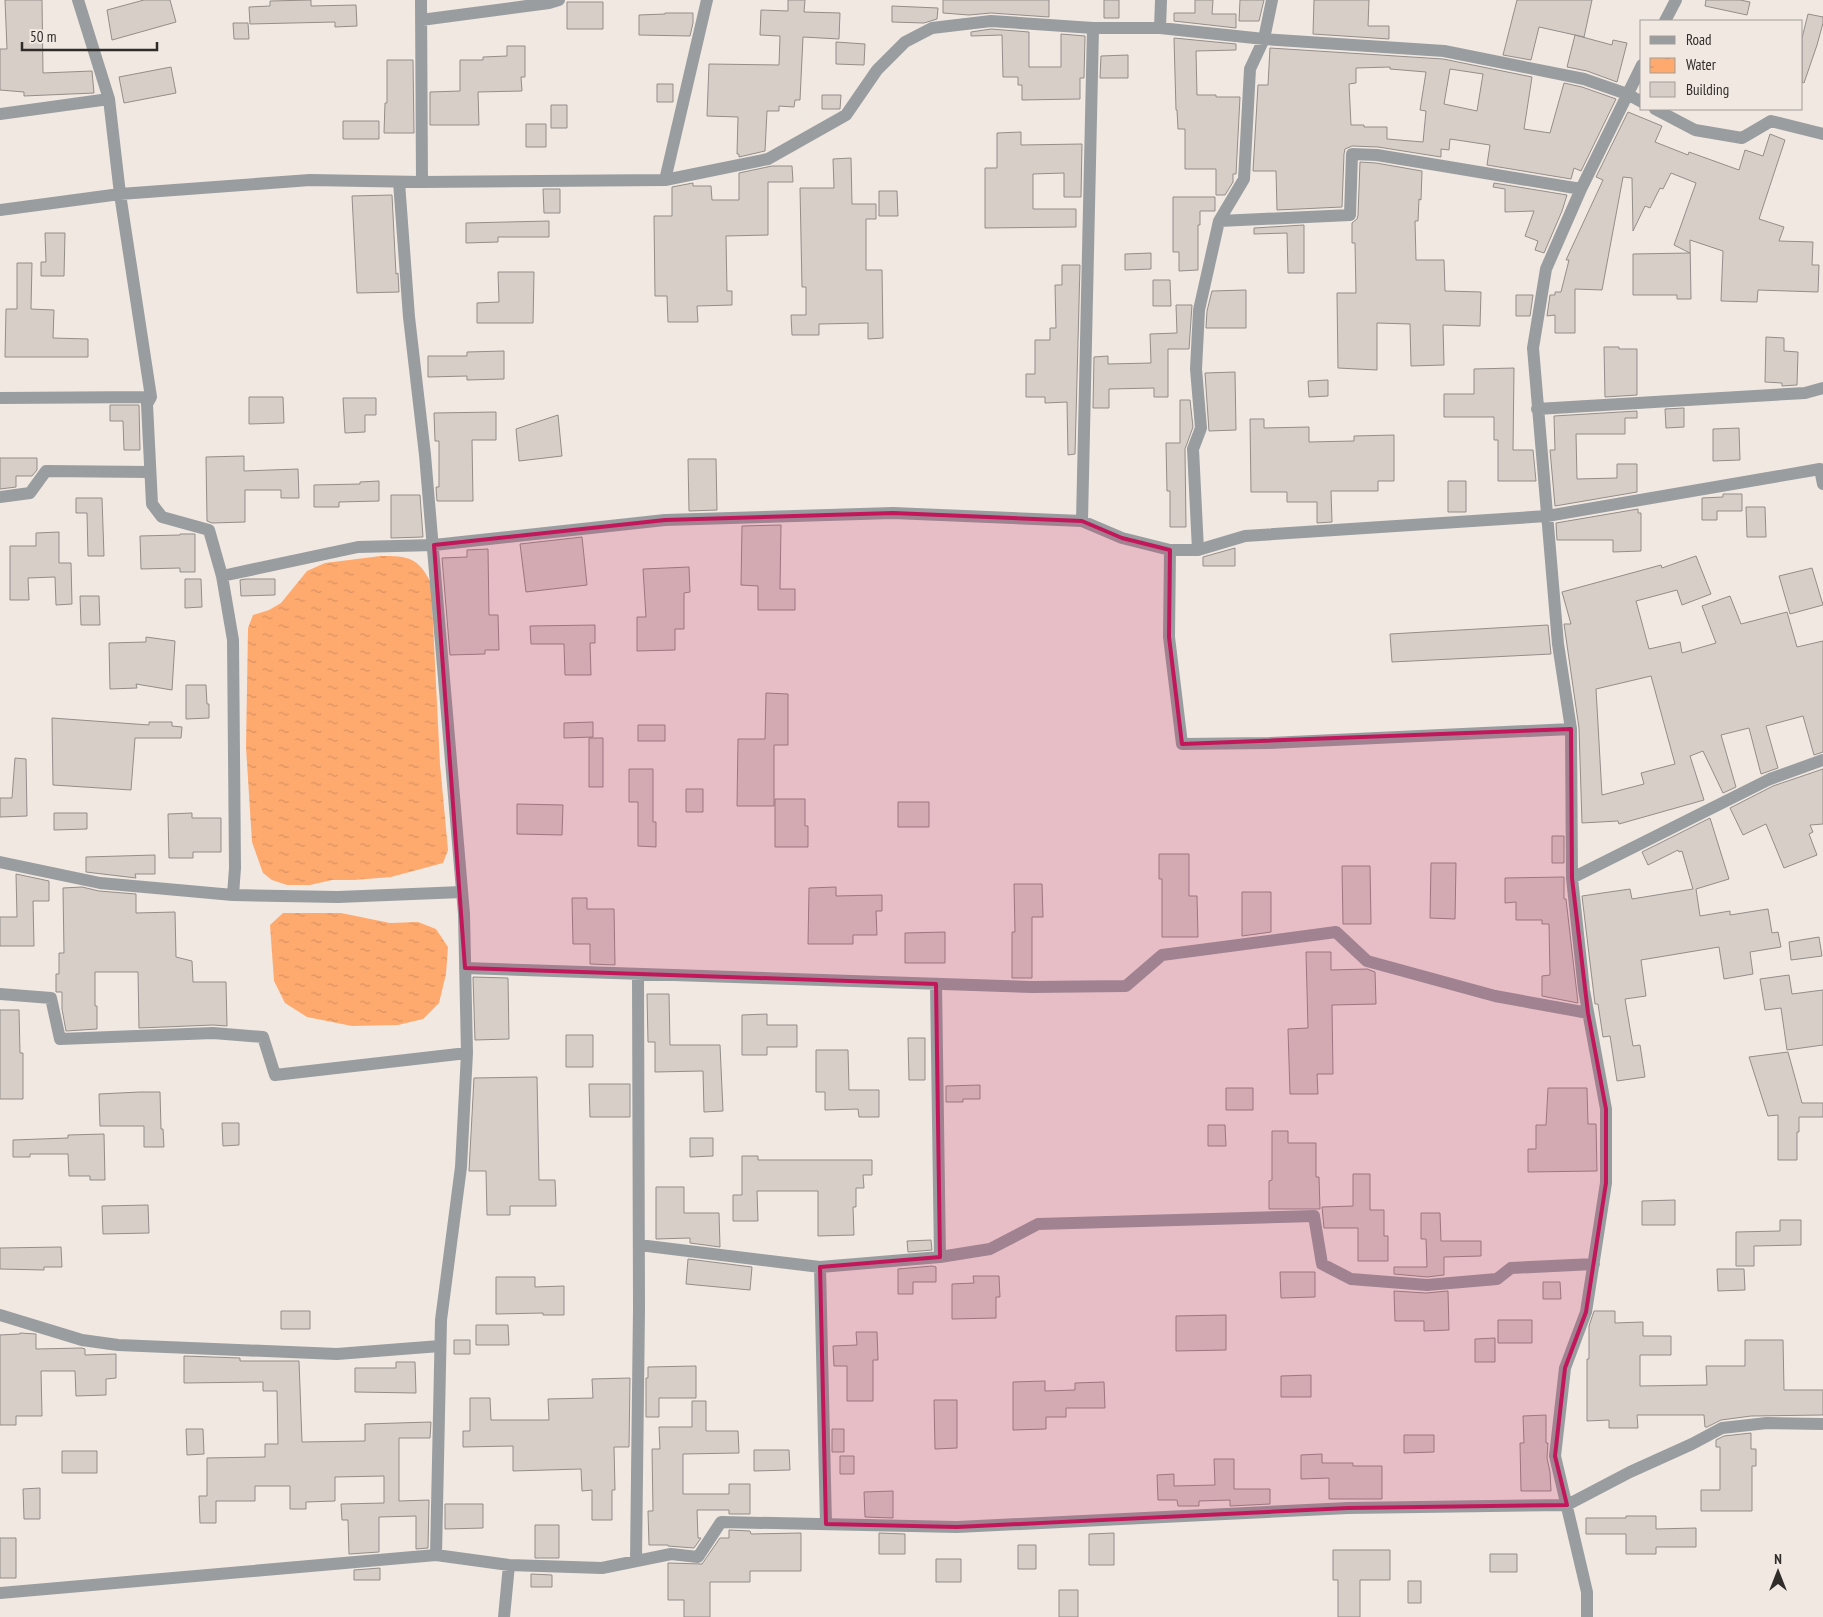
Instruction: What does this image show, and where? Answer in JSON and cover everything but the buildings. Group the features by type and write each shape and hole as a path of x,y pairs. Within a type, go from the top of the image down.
{"street":[{"path":"78,0 109,98 120,194 150,398 147,404 152,504 162,517 209,530 222,576 233,640 236,868 233,894"},
{"path":"422,0 422,182"},
{"path":"421,20 550,3 559,0"},
{"path":"665,180 707,0"},
{"path":"1160,28 1161,0"},
{"path":"1198,550 1193,449 1201,428 1196,369 1199,310 1219,221 1244,179 1250,69 1264,39 1272,0"},
{"path":"1666,20 1676,0"},
{"path":"0,210 120,194 310,180 422,182 665,180 768,159 846,115 877,70 905,42 932,28 991,21 1093,28 1160,28 1264,39 1444,51 1584,78 1640,101"},
{"path":"1082,521 1093,28"},
{"path":"1587,1617 1587,1592 1555,1456 1565,1368 1586,1312 1606,1183 1606,1109 1584,990 1572,878 1571,729 1558,644 1533,348 1546,269 1581,188 1640,69"},
{"path":"0,114 109,98"},
{"path":"1657,110 1695,130 1742,138 1771,121 1823,134"},
{"path":"1219,221 1350,214 1352,154 1377,155 1581,188"},
{"path":"400,182 408,317 434,545 462,892 465,968 466,1053 461,1167 441,1320 436,1555"},
{"path":"1538,409 1805,393 1823,388"},
{"path":"0,398 150,398"},
{"path":"222,576 358,548 434,545 665,520 893,512 1082,521 1122,538 1170,550 1198,550 1245,536 1547,516 1820,469 1823,484"},
{"path":"0,497 30,493 46,471 150,472"},
{"path":"1170,550 1169,637 1182,744 1269,743 1571,729"},
{"path":"1572,878 1770,778 1823,760"},
{"path":"0,862 100,882 233,894 338,897 462,892"},
{"path":"465,968 1032,987 1126,986 1162,955 1336,932 1367,961 1495,996 1588,1013"},
{"path":"636,1561 639,1245 638,974"},
{"path":"936,984 940,1257"},
{"path":"0,994 51,998 60,1040 213,1034 263,1037 275,1075 466,1053"},
{"path":"639,1245 820,1267 940,1257 990,1249 1038,1224 1314,1216 1322,1264 1351,1279 1427,1285 1497,1279 1511,1268 1594,1264"},
{"path":"820,1267 826,1524"},
{"path":"0,1315 82,1340 118,1345 337,1354 440,1346"},
{"path":"0,1593 436,1555 508,1565 602,1568 672,1554 698,1557 721,1522 958,1527 1348,1508 1567,1505 1630,1472 1722,1428 1767,1423 1823,1424"},
{"path":"504,1617 508,1565"}],"highlighted area":[{"path":"893,513 1082,521 1122,538 1170,550 1169,637 1182,744 1571,729 1572,878 1588,1013 1606,1109 1606,1183 1586,1312 1565,1368 1555,1456 1567,1505 1348,1508 957,1527 826,1524 820,1267 940,1257 936,984 465,968 434,545 665,520"}],"water":[{"path":"381,556 405,558 417,563 431,583 440,764 448,850 443,863 391,877 332,880 310,885 287,885 272,880 263,873 252,842 246,747 248,628 253,615 269,610 281,603 307,571 325,563"},
{"path":"283,913 341,913 390,923 418,922 436,929 448,947 446,974 439,1003 423,1019 398,1025 352,1026 307,1017 285,1003 274,981 270,925"}]}
